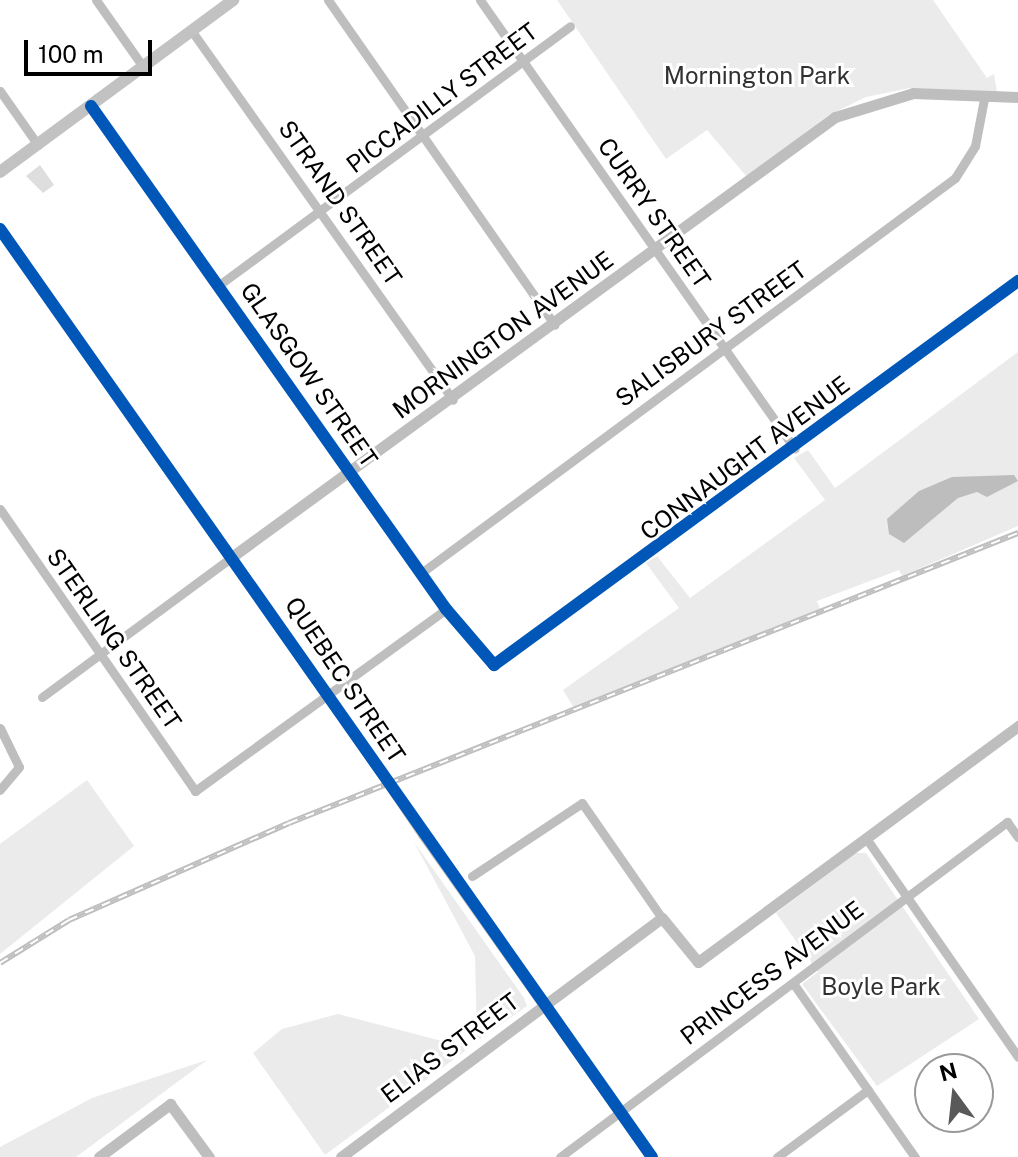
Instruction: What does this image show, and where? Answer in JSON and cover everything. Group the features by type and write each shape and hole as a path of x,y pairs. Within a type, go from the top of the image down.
{"main road":[{"path":"0,172 233,0"}],"street":[{"path":"96,0 144,68"},
{"path":"328,0 555,325"},
{"name":"CURRY STREET","path":"480,0 795,449"},
{"name":"PICCADILLY STREET","path":"219,285 425,138 570,26"},
{"name":"STRAND STREET","path":"191,30 323,211 453,400"},
{"path":"0,91 38,145"},
{"name":"MORNINGTON AVENUE","path":"42,697 859,104 913,93 984,99 1018,97"},
{"name":"SALISBURY STREET","path":"421,573 955,178 975,146 984,99"},
{"name":"GLASGOW STREET","path":"91,106 446,609 494,665"},
{"name":"QUEBEC STREET","path":"0,229 233,556 423,834 547,1004 652,1157"},
{"name":"CONNAUGHT AVENUE","path":"494,665 795,449 1018,281"},
{"name":"STERLING STREET","path":"0,509 195,791 328,695"},
{"path":"328,695 446,609"},
{"path":"472,876 582,803 662,918 698,962 868,841 1018,726"},
{"path":"0,728 19,767 0,790"},
{"name":"PRINCESS AVENUE","path":"560,1157 1007,822 1018,837"},
{"path":"868,841 1018,1057"},
{"name":"ELIAS STREET","path":"341,1157 662,918"},
{"path":"793,983 915,1157"},
{"path":"777,1157 868,1090"},
{"path":"99,1157 170,1104 209,1157"}],"green space":[{"name":"Mornington Park","path":"557,0 933,0 987,78 994,74 997,92 910,88 866,97 827,116 747,177 707,130 666,159"},
{"path":"1018,352 1018,526 902,576 899,570 817,601 820,609 574,708 563,690 679,608 646,563 657,556 690,598 825,500 794,458 808,450 835,488"},
{"path":"87,780 134,846 0,954 0,844"},
{"path":"414,842 527,1006 477,1041 475,956"},
{"name":"Boyle Park","path":"856,853 866,853 979,1019 927,1053 914,1053 914,1062 877,1086 802,984 818,972 776,913"},
{"path":"338,1014 469,1048 325,1155 253,1053 282,1029"},
{"path":"207,1060 76,1157 0,1157 0,1147 92,1098"}],"shaded area":[{"path":"1014,475 1018,481 987,497 977,492 958,498 904,543 889,534 887,519 919,491 952,477"}],"building":[{"path":"40,165 54,185 43,193 26,176"}],"railway":[{"path":"0,963 69,920 289,823 1018,533"}],"cycle path":[{"path":"91,106 446,609 494,665 1018,281"},
{"path":"0,229 652,1157"}]}
